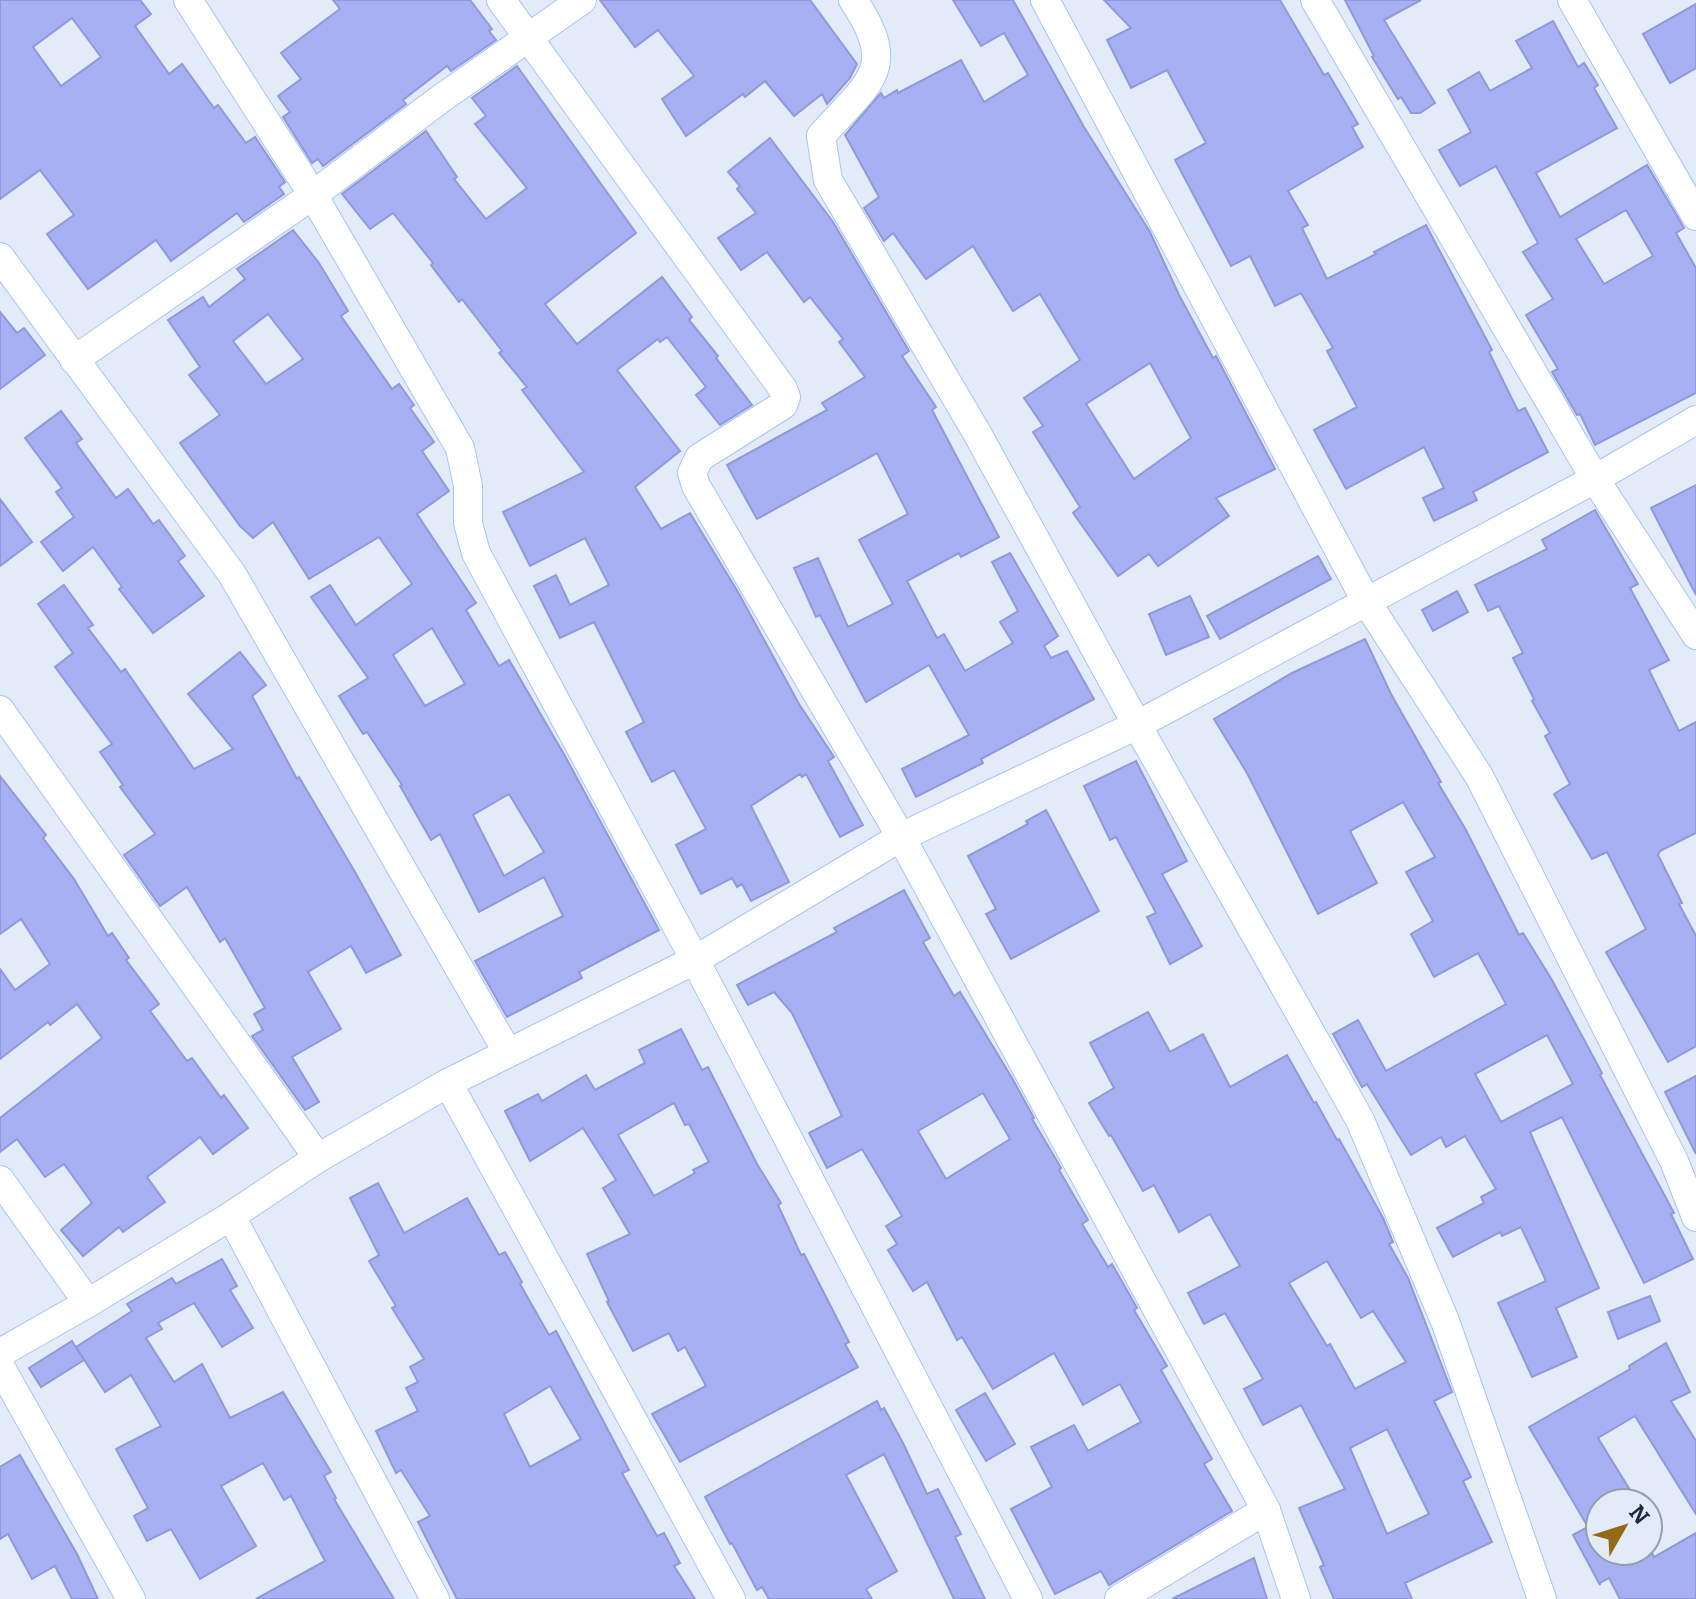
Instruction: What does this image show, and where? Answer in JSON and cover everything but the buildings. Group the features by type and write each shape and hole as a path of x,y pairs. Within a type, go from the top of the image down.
{"street":[{"path":"188,0 313,195 460,448 468,486 468,523 476,553 695,960 1028,1599"},
{"path":"501,0 783,389 786,397 783,405 699,458 692,473 696,486 901,837 1266,1510 1296,1599"},
{"path":"74,360 313,195 582,0"},
{"path":"853,0 875,38 877,64 869,85 821,136 828,180 977,433 1137,725 1360,1120 1445,1321 1542,1599"},
{"path":"1045,0 1366,601 1479,776 1674,1161 1696,1217"},
{"path":"1315,0 1595,479 1696,635"},
{"path":"1572,0 1696,216"},
{"path":"0,257 232,574 508,1053"},
{"path":"0,1353 231,1216 318,1158 448,1083 695,960 901,837 1137,725 1595,479 1696,420"},
{"path":"0,710 318,1158"},
{"path":"448,1083 731,1599"},
{"path":"0,1180 88,1303"},
{"path":"231,1216 435,1599"},
{"path":"0,1366 131,1599"},
{"path":"1119,1599 1266,1510"}]}
